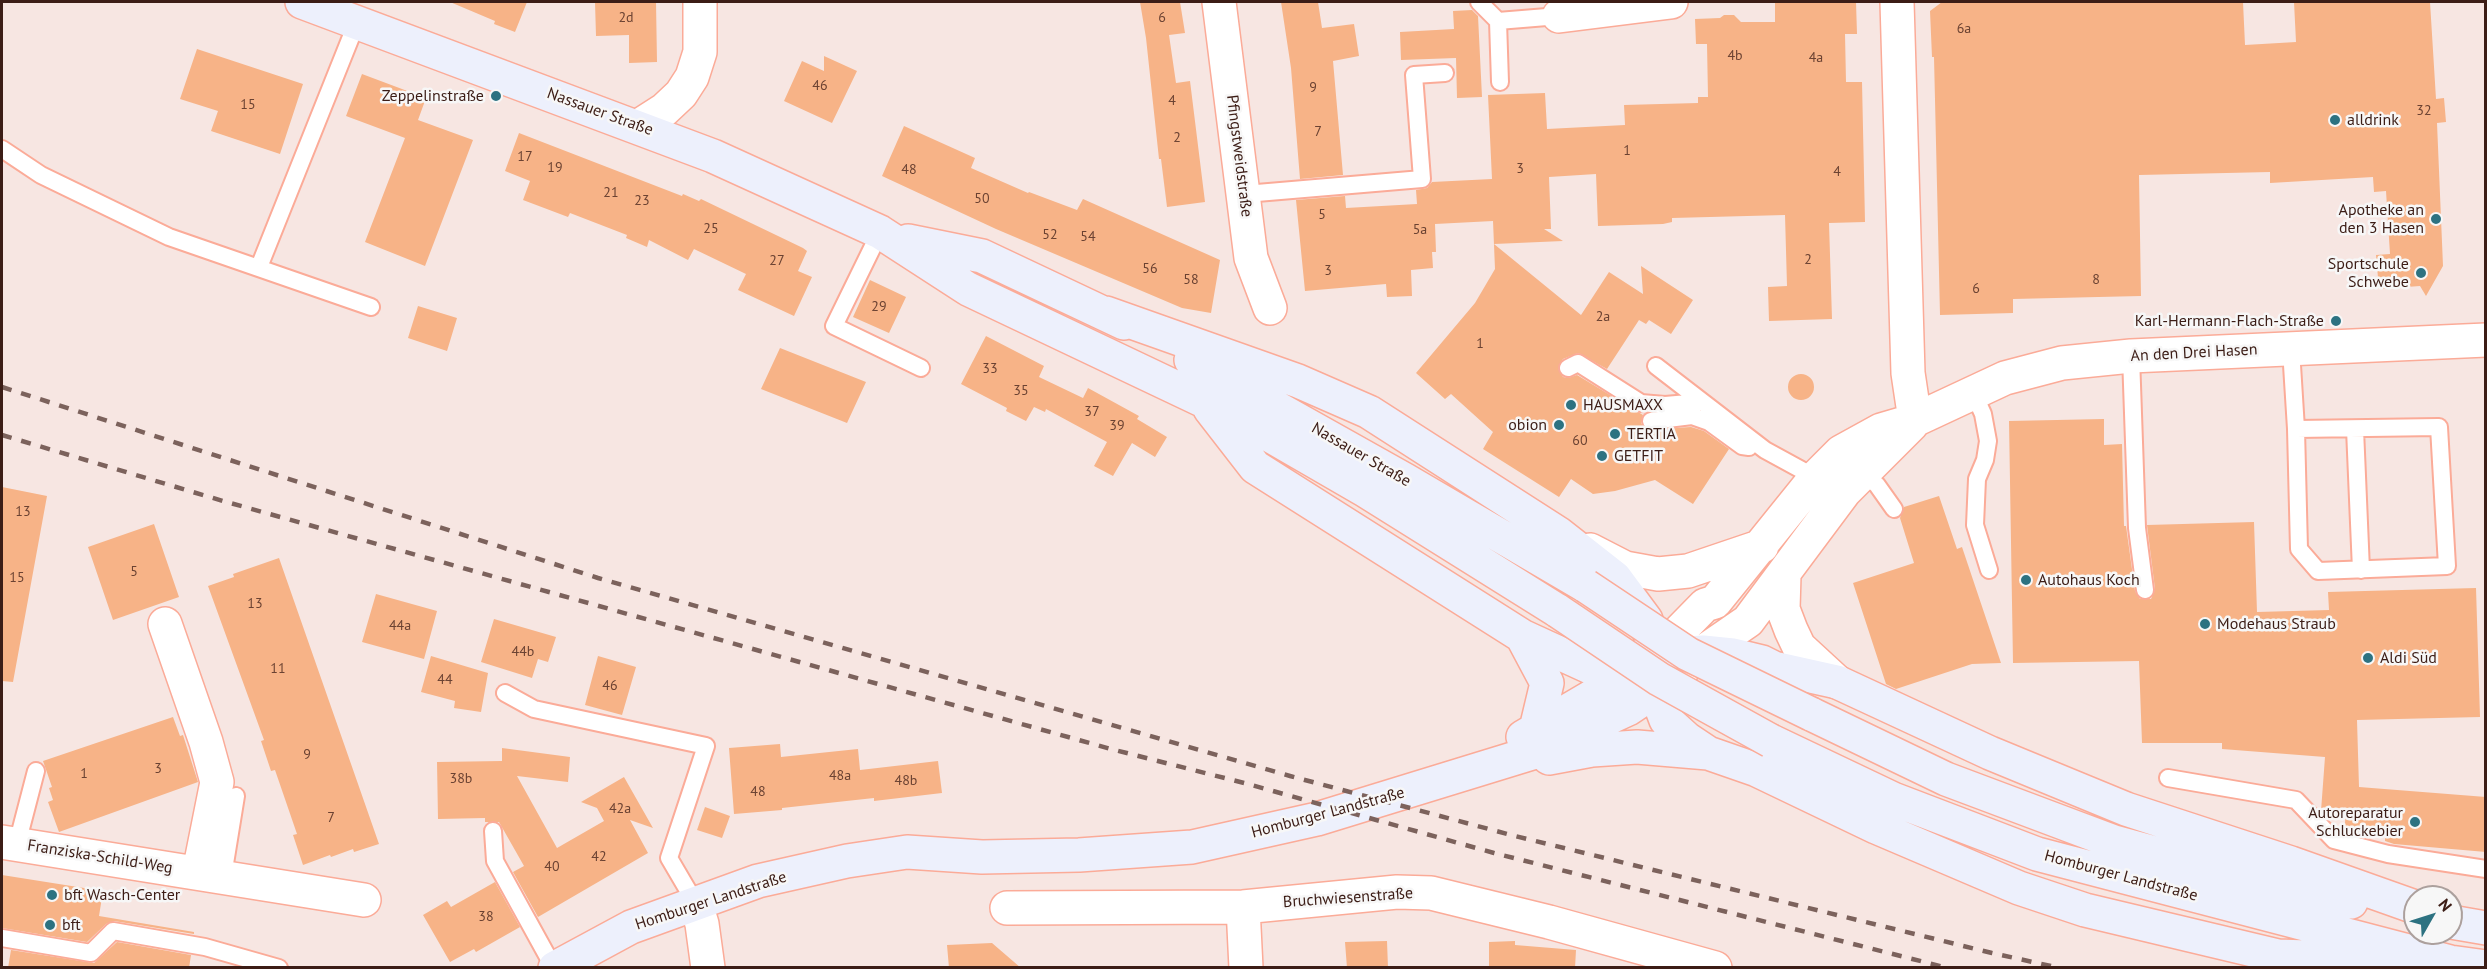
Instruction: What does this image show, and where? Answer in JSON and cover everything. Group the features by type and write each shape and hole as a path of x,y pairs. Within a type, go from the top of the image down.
{"main road":[{"name":"Nassauer Straße","path":"302,2 639,126 713,156 886,234 968,289 1204,401 1366,491 1558,611 1659,679 1771,741"},
{"name":"Nassauer Straße","path":"886,234 982,256 1106,313 1395,474 1586,586 1688,654 1811,714"},
{"path":"1106,313 1298,381 1369,412 1559,534 1615,578 1646,621 1656,655 1655,691 1666,720 1687,739 1708,753"},
{"path":"1204,401 1255,466 1522,636 1594,669 1615,683 1655,691"},
{"path":"1522,636 1547,683 1536,729"},
{"path":"1471,771 1536,729 1615,683 1656,655 1703,652 1733,655 1762,662 1774,668 1837,682 1990,753 2126,809 2290,863 2403,904"},
{"name":"Homburger Landstraße","path":"597,968 640,947 758,881 847,861 907,852 982,857 1079,855 1192,847 1317,819 1532,753 1628,709 1655,691"},
{"name":"Homburger Landstraße","path":"1811,714 1946,779 2114,842 2289,890 2403,913"},
{"name":"Homburger Landstraße","path":"1771,741 1893,799 2037,854 2450,962 2486,967"},
{"path":"1471,771 1592,750 1637,747 1708,753 1757,770 1876,827 2019,888 2085,910 2278,956 2450,962"},
{"name":"Homburger Landstraße","path":"555,968 631,927 699,914"}],"street":[{"path":"639,126 664,110 681,94 692,77 700,52 700,2"},
{"name":"Pfingstweidstraße","path":"1219,2 1245,195 1251,258 1270,308"},
{"path":"1559,16 1671,2"},
{"path":"1898,2 1908,373 1915,420"},
{"name":"An den Drei Hasen","path":"1655,691 1703,652 1748,621 1784,575 1849,472 1915,420 2005,378 2062,363 2132,356 2486,340"},
{"name":"An den Drei Hasen","path":"1656,655 1705,605 1715,602 1815,478 1849,472"},
{"path":"1559,534 1625,568 1658,574 1688,571 1762,546"},
{"path":"1784,575 1782,609 1795,639 1799,647 1837,682"},
{"path":"165,624 206,742 217,782 211,874"},
{"name":"Franziska-Schild-Weg","path":"9,843 364,900"},
{"name":"Bruchwiesenstraße","path":"1007,908 1243,907 1397,892 1431,892 1715,968"},
{"path":"1243,907 1246,968"},
{"path":"699,914 708,968"}],"lane":[{"path":"1479,2 1498,21 1500,82"},
{"path":"1498,21 1559,16"},
{"path":"259,267 357,22"},
{"path":"1245,195 1422,180 1414,75 1445,73"},
{"path":"2,148 41,175 169,237 371,307"},
{"path":"886,234 834,326 921,368"},
{"path":"2291,349 2299,549 2318,571 2446,566 2439,426 2296,429"},
{"path":"2132,356 2138,528 2145,590"},
{"path":"1568,368 1578,363 1641,403 1665,405 1700,402"},
{"path":"1656,366 1765,450 1815,478"},
{"path":"1973,392 1983,414 1988,441 1985,460 1977,479 1975,525 1989,570"},
{"path":"1651,421 1692,416 1709,422 1742,446 1765,450"},
{"path":"2355,429 2361,570"},
{"path":"1849,472 1877,485 1894,508"},
{"path":"505,693 534,709 706,746 669,858 699,914"},
{"path":"9,843 36,771"},
{"path":"2168,778 2296,800 2334,840 2388,854 2486,869"},
{"path":"211,874 236,796"},
{"path":"493,831 495,861 555,968"},
{"path":"2,938 91,953 113,931 205,947 279,968"}],"building":[{"path":"450,2 527,2 515,32"},
{"path":"595,2 656,2 657,62 629,63 629,35 596,36"},
{"path":"1140,2 1180,2 1185,33 1169,35 1176,83 1190,81 1205,202 1167,207"},
{"path":"1281,2 1318,2 1322,28 1354,24 1359,56 1333,61 1343,175 1300,179 1291,68"},
{"path":"1775,2 1856,2 1857,34 1845,34 1846,82 1862,82 1865,222 1829,223 1832,319 1769,321 1768,287 1787,286 1785,215 1672,218 1672,222 1663,224 1598,226 1596,174 1549,177 1551,229 1544,229 1563,241 1494,244 1581,315 1609,272 1643,294 1641,266 1693,300 1671,334 1649,320 1646,324 1639,320 1607,369 1578,353 1563,359 1558,368 1563,377 1577,375 1643,415 1641,423 1646,430 1691,427 1704,431 1729,449 1693,504 1655,480 1615,491 1593,494 1571,479 1559,497 1483,449 1493,432 1451,394 1445,399 1416,373 1475,303 1495,269 1493,221 1435,224 1436,252 1432,252 1433,268 1411,270 1412,296 1387,297 1386,284 1305,291 1296,200 1345,196 1346,208 1417,204 1416,190 1427,188 1432,182 1492,179 1488,95 1545,93 1547,129 1625,125 1624,105 1698,103 1698,97 1708,97 1707,44 1696,44 1695,19 1734,15 1741,22 1775,22"},
{"path":"1942,2 2243,2 2245,45 2296,42 2294,2 2430,2 2436,99 2444,98 2446,122 2437,123 2443,266 2426,296 2420,286 2379,289 2376,255 2390,254 2386,191 2374,192 2373,177 2270,183 2270,172 2139,175 2141,296 2013,299 2013,313 1940,315 1934,57 1932,57 1930,11"},
{"path":"1472,10 1478,16 1482,97 1457,98 1456,58 1401,60 1400,32 1454,29 1453,11"},
{"path":"197,49 303,84 280,154 211,131 218,111 180,99"},
{"path":"824,56 857,71 832,123 784,101 802,61 824,71"},
{"path":"362,74 426,98 418,120 473,140 425,266 365,242 405,138 346,116"},
{"path":"904,126 975,158 971,168 1028,193 1077,210 1083,199 1220,260 1211,313 1182,308 996,229 882,176"},
{"path":"519,133 682,196 683,194 699,201 701,199 803,248 807,251 798,271 812,277 794,316 738,290 746,274 694,249 688,260 649,240 647,247 626,238 627,235 570,213 568,217 523,200 530,181 505,171"},
{"path":"870,280 906,297 889,333 853,317"},
{"path":"418,306 457,318 447,351 408,338"},
{"path":"986,336 1044,366 1039,377 1083,398 1088,388 1139,416 1137,419 1167,437 1155,457 1132,443 1113,476 1094,466 1107,442 1046,409 1045,412 1034,407 1026,421 1006,411 1007,408 961,384"},
{"path":"780,348 866,382 847,423 761,389"},
{"path":"1801,374 1810,378 1814,387 1810,396 1801,400 1792,396 1788,387 1792,378"},
{"path":"2104,419 2104,445 2122,444 2124,526 2126,526 2135,591 2140,599 2151,599 2155,589 2147,525 2254,522 2257,612 2329,610 2328,592 2476,588 2480,717 2357,720 2359,787 2486,797 2486,852 2394,844 2385,841 2385,835 2344,831 2346,813 2321,811 2325,757 2222,749 2222,743 2142,743 2139,661 2013,663 2009,421"},
{"path":"2,487 47,496 13,682 2,681"},
{"path":"1939,496 1957,549 1962,547 2001,663 1972,664 1896,689 1886,684 1853,583 1914,563 1900,518 1904,507"},
{"path":"154,524 179,597 113,620 88,547"},
{"path":"279,558 379,844 354,852 353,849 331,857 330,855 303,865 293,835 297,834 275,770 271,771 261,741 264,740 208,586 234,577 233,574"},
{"path":"376,594 437,611 424,659 362,642"},
{"path":"494,619 556,637 548,662 538,659 532,678 481,662"},
{"path":"431,656 488,673 481,712 454,708 455,701 421,692"},
{"path":"598,656 636,667 622,715 585,705"},
{"path":"173,717 180,736 183,735 198,782 59,832 48,802 53,800 49,788 52,787 43,761"},
{"path":"780,744 781,757 858,749 860,770 938,761 942,793 874,801 874,798 734,814 729,748"},
{"path":"502,748 570,757 568,782 517,776 557,848 604,821 597,808 581,802 624,777 653,828 630,820 648,853 538,917 513,872 524,866 499,822 485,822 485,818 438,819 437,762 502,761"},
{"path":"705,807 730,816 722,838 697,830"},
{"path":"2,875 103,891 99,916 194,932 194,934 114,921 106,924 87,942 2,928"},
{"path":"495,882 520,927 476,952 474,949 450,962 423,915 447,901 451,907"},
{"path":"1387,941 1388,968 1347,968 1345,942"},
{"path":"1515,941 1515,945 1576,950 1575,968 1489,968 1489,942"},
{"path":"117,942 191,955 189,968 8,968 11,950 94,963"},
{"path":"992,943 1021,968 949,968 947,945"}],"railway":[{"path":"2,387 598,578 1290,776 1515,836 2060,968"},
{"path":"2,435 223,501 1111,749 1248,784 1494,853 1948,968"}],"place":[{"name":"Zeppelinstraße","path":"496,96"},
{"name":"alldrink","path":"2335,120"},
{"name":"Apotheke an den 3 Hasen","path":"2436,219"},
{"name":"Sportschule Schwebe","path":"2421,273"},
{"name":"Karl-Hermann-Flach-Straße","path":"2336,321"},
{"name":"HAUSMAXX","path":"1571,405"},
{"name":"obion","path":"1559,425"},
{"name":"TERTIA","path":"1615,434"},
{"name":"GETFIT","path":"1602,456"},
{"name":"Autohaus Koch","path":"2026,580"},
{"name":"Modehaus Straub","path":"2205,624"},
{"name":"Aldi Süd","path":"2368,658"},
{"name":"Autoreparatur Schluckebier","path":"2415,822"},
{"name":"bft Wasch-Center","path":"52,895"},
{"name":"bft","path":"50,925"}]}
